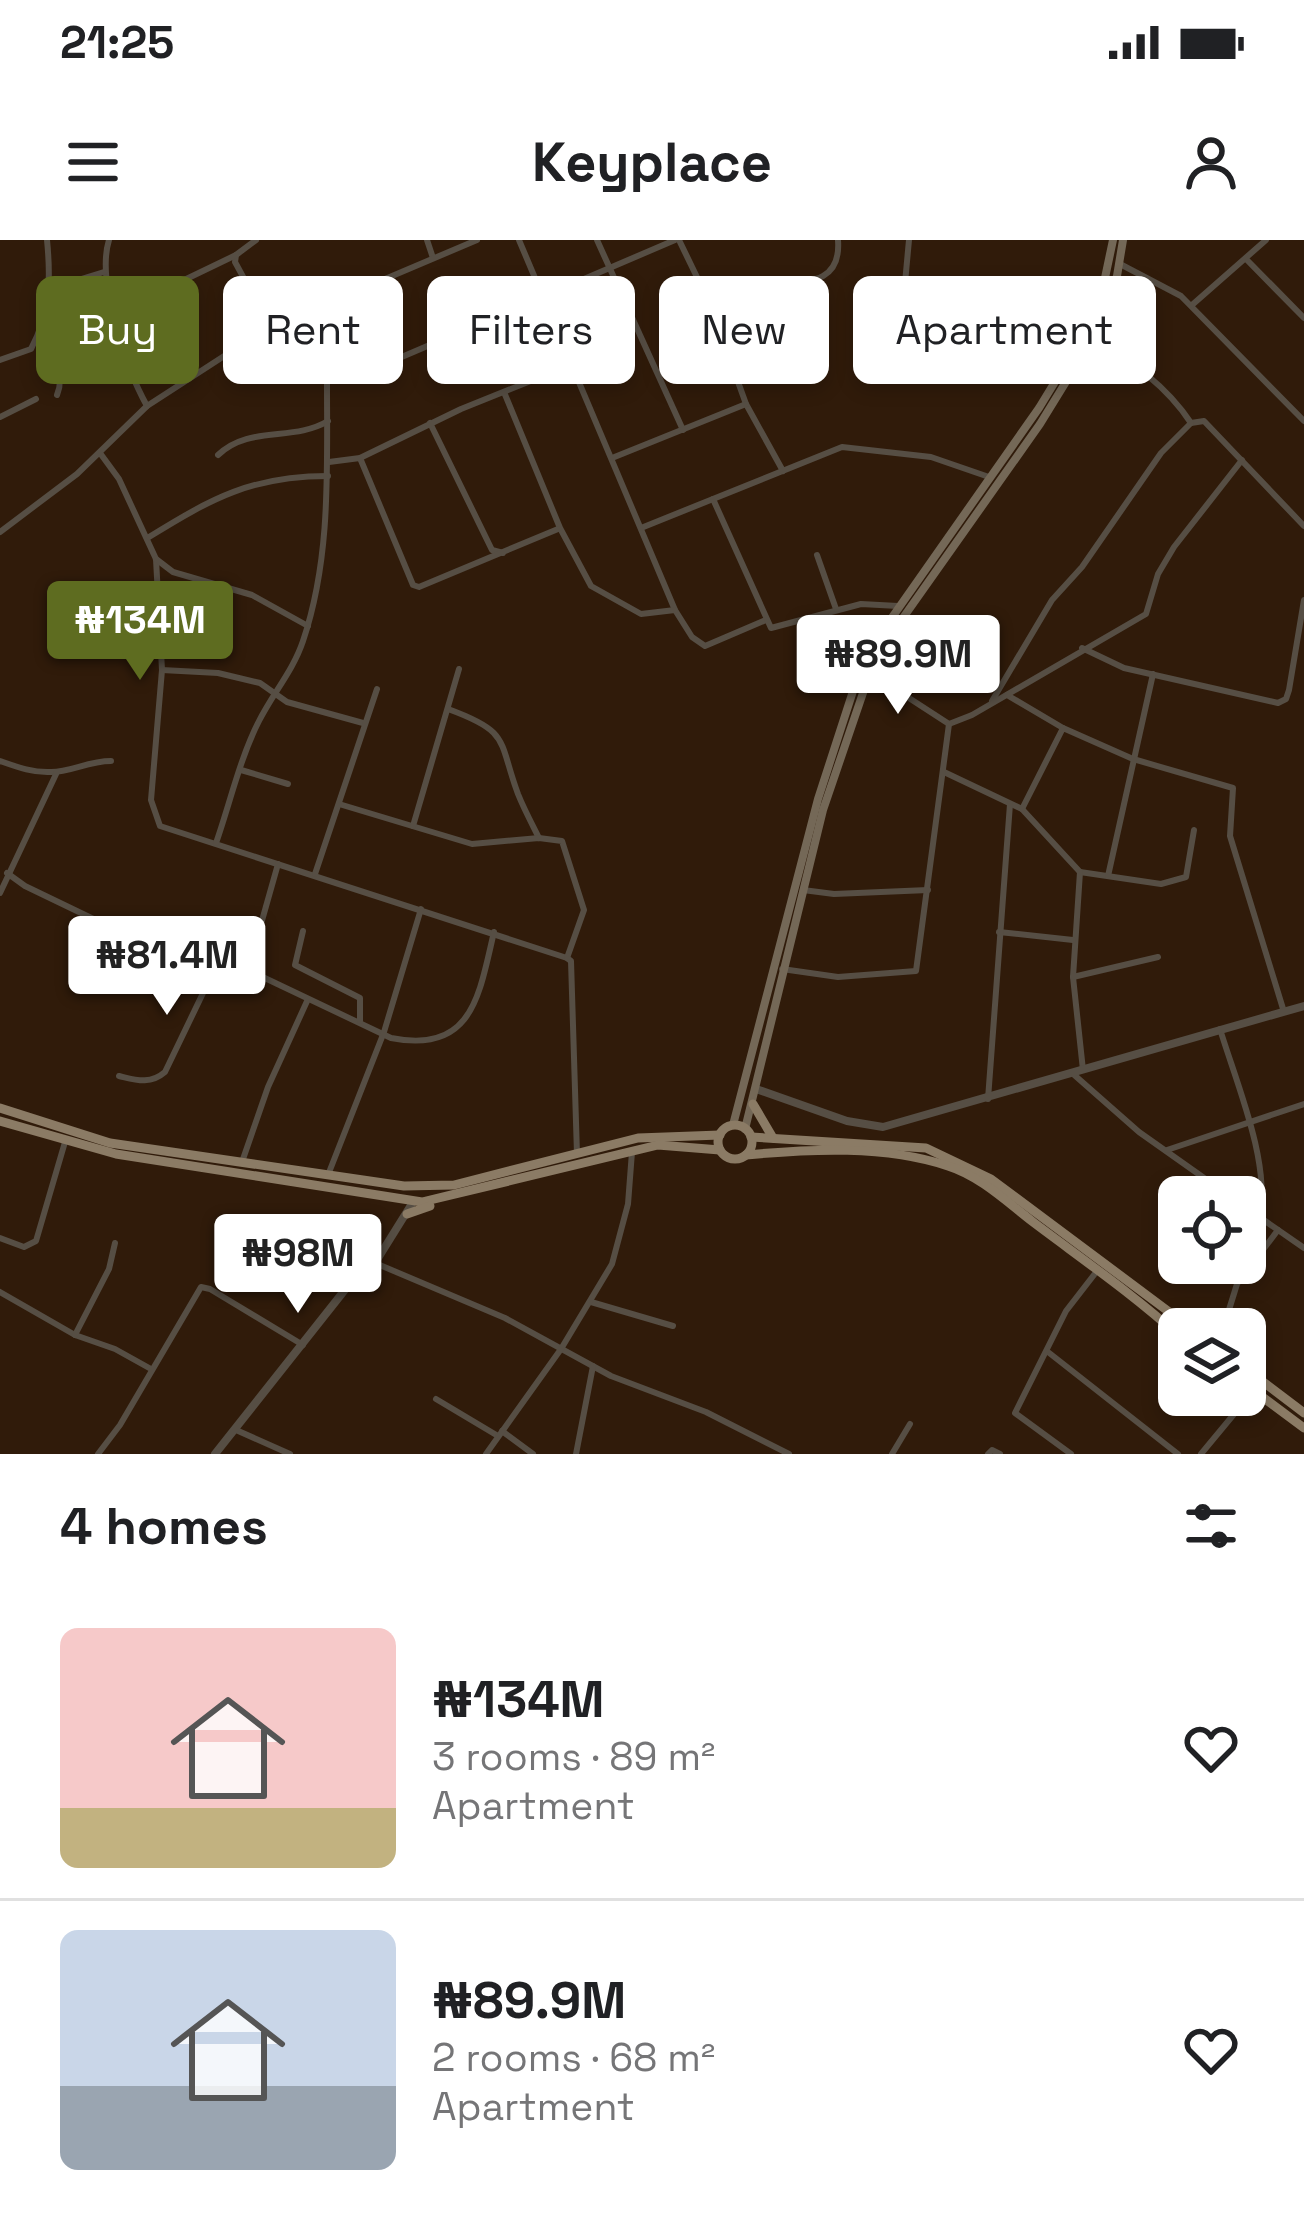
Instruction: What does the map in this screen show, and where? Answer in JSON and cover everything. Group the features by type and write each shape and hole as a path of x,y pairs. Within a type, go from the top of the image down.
{"main road":[{"path":"405,1217 662,1135 720,1135 733,1125 839,727 862,669 899,606 1039,408 1102,292 1113,240"},
{"path":"1116,276 1123,240"},
{"path":"746,1155 782,969 851,723 893,632 1065,384"},
{"path":"753,1104 773,1138"},
{"path":"0,1108 110,1143 414,1186 454,1185 577,1154 632,1152 670,1144 720,1150 734,1159 787,1151 868,1153 950,1166 986,1186 1158,1319"},
{"path":"0,1121 132,1157 408,1200 456,1197"},
{"path":"733,1125 773,1138 926,1148 966,1163 1163,1308"},
{"path":"720,1135 720,1150"},
{"path":"405,1217 408,1200"},
{"path":"1266,1384 1304,1413"},
{"path":"1266,1399 1304,1428"}],"street":[{"path":"47,240 51,276"},
{"path":"110,240 104,272 128,370 147,406"},
{"path":"192,276 256,240"},
{"path":"427,240 433,258"},
{"path":"391,276 477,240"},
{"path":"519,240 534,276"},
{"path":"597,240 683,430"},
{"path":"597,276 677,240 696,276"},
{"path":"825,276 839,259 838,240"},
{"path":"906,276 909,240"},
{"path":"1191,305 1266,240"},
{"path":"236,255 242,276"},
{"path":"1247,260 1304,318"},
{"path":"1120,264 1191,305 1304,421"},
{"path":"91,276 104,272"},
{"path":"0,360 31,349 36,340"},
{"path":"0,517 3,531 100,454 147,406 223,357"},
{"path":"1156,382 1191,423"},
{"path":"56,395 61,384"},
{"path":"216,843 259,720 278,694 308,626 322,568 328,384"},
{"path":"328,462 360,458 524,384"},
{"path":"581,384 675,610 692,637 705,646 766,620"},
{"path":"739,384 783,471"},
{"path":"504,392 560,528 591,586 641,614 675,610"},
{"path":"0,417 36,399"},
{"path":"612,458 746,404"},
{"path":"218,454 254,435 289,434 328,421"},
{"path":"990,704 1052,600 1082,567 1161,453 1191,423 1204,421 1304,526"},
{"path":"430,423 491,550 505,553"},
{"path":"641,528 842,447 931,457 989,477"},
{"path":"100,454 119,479 156,559 162,670 151,788 153,814 160,826 567,958"},
{"path":"360,458 412,585 419,587 560,528"},
{"path":"949,724 1146,614 1158,574 1174,547 1242,460"},
{"path":"148,537 226,491 279,478 328,476"},
{"path":"713,499 771,628 861,604 899,606"},
{"path":"817,555 836,609"},
{"path":"156,559 173,572 252,596 308,626"},
{"path":"1082,648 1124,668 1278,703 1286,699 1304,600"},
{"path":"1293,665 1304,667"},
{"path":"413,826 459,669"},
{"path":"162,670 218,673 260,683 287,702 363,723"},
{"path":"1108,876 1154,673"},
{"path":"872,674 949,724"},
{"path":"315,874 377,688"},
{"path":"1007,695 1063,728 1133,759 1232,788 1230,836 1284,1012"},
{"path":"448,709 471,718 502,740 539,838"},
{"path":"782,969 856,978 916,971 949,724"},
{"path":"1022,809 1063,728"},
{"path":"0,761 27,770 57,772 111,761"},
{"path":"241,770 288,784"},
{"path":"0,893 57,772"},
{"path":"944,772 1022,809 1080,872 1134,882 1176,883 1186,877 1194,830"},
{"path":"988,1099 1010,804"},
{"path":"339,805 472,844 539,838 562,841 584,910 567,958 575,1044 577,1154"},
{"path":"248,970 278,864"},
{"path":"1080,872 1073,976 1078,1071 1138,1132 1202,1176"},
{"path":"7,873 135,938 185,957 248,970 406,1041 438,1038 455,1031 469,1017 494,932"},
{"path":"803,890 834,894 928,890"},
{"path":"328,1175 384,1032 421,909"},
{"path":"303,931 295,964 360,998 360,1021"},
{"path":"999,932 1074,940"},
{"path":"1073,976 1158,957"},
{"path":"118,1076 145,1081 156,1080 164,1072 218,964"},
{"path":"318,1003 326,984"},
{"path":"242,1162 268,1087 308,999"},
{"path":"756,1089 847,1121 874,1127 901,1124 1304,1006"},
{"path":"1220,1029 1259,1176"},
{"path":"1167,1150 1304,1104"},
{"path":"0,1238 24,1246 35,1241 65,1142"},
{"path":"486,1454 591,1302 619,1244 632,1152"},
{"path":"408,1200 414,1186"},
{"path":"215,1454 358,1272 375,1263 405,1217"},
{"path":"1266,1221 1304,1248"},
{"path":"1229,1308 1237,1284 1278,1230"},
{"path":"75,1335 109,1269 115,1243"},
{"path":"375,1263 506,1318 593,1366 706,1412 789,1454"},
{"path":"1071,1454 1015,1413 1066,1311 1097,1271"},
{"path":"98,1454 201,1287 303,1345"},
{"path":"0,1292 75,1335 152,1369"},
{"path":"591,1302 673,1326"},
{"path":"1048,1352 1178,1454"},
{"path":"576,1454 593,1366"},
{"path":"436,1399 533,1454"},
{"path":"1201,1454 1229,1416"},
{"path":"892,1454 910,1424"},
{"path":"236,1430 290,1454"},
{"path":"988,1454 992,1450 1000,1454"}]}
